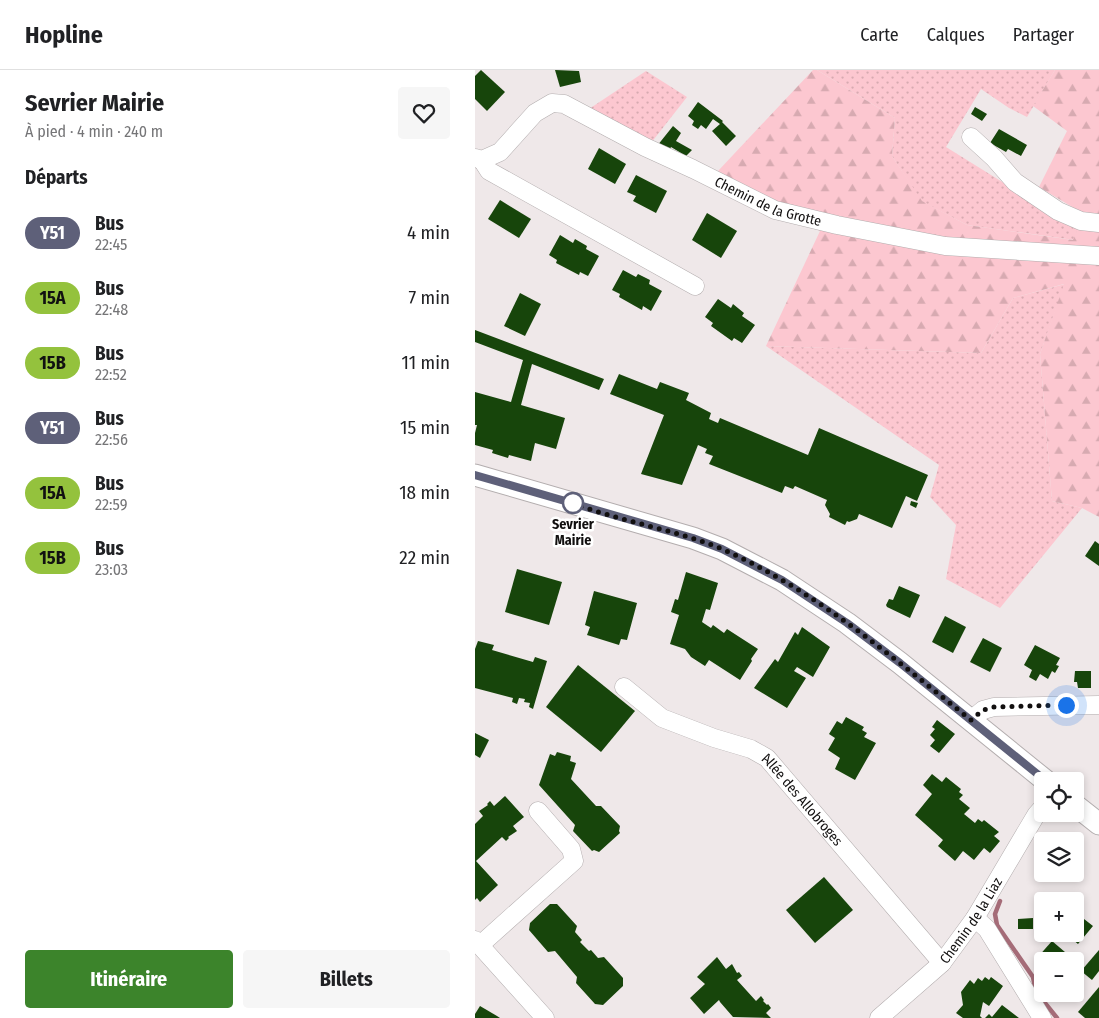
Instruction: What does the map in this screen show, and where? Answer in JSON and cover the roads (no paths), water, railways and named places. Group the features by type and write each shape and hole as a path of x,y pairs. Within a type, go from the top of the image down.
{"main road":[{"path":"475,475 693,538 751,563 782,580 847,623 1035,772"},
{"path":"1084,812 1099,824"}],"street":[{"name":"Chemin de la Grotte","path":"479,159 500,152 535,113 552,103 564,104 645,147 693,168 775,210 837,225 945,246 1099,256"},
{"path":"971,137 1015,182 1058,211 1081,221 1099,223"},
{"path":"479,159 489,171 695,286"},
{"name":"Allée des Allobroges","path":"624,687 666,720 751,749 767,758 942,963"},
{"path":"971,720 983,710 994,707 1099,705"},
{"path":"538,811 571,849 574,861 477,943 545,1018"},
{"name":"Chemin de la Liaz","path":"879,1018 942,963 975,918 1034,818"},
{"path":"975,918 987,928 1043,1018"}],"waterway":[{"path":"1000,901 995,914 997,925 1033,977 1036,992 1057,1018"}],"place":[{"name":"Sevrier Mairie","path":"573,503"}]}
